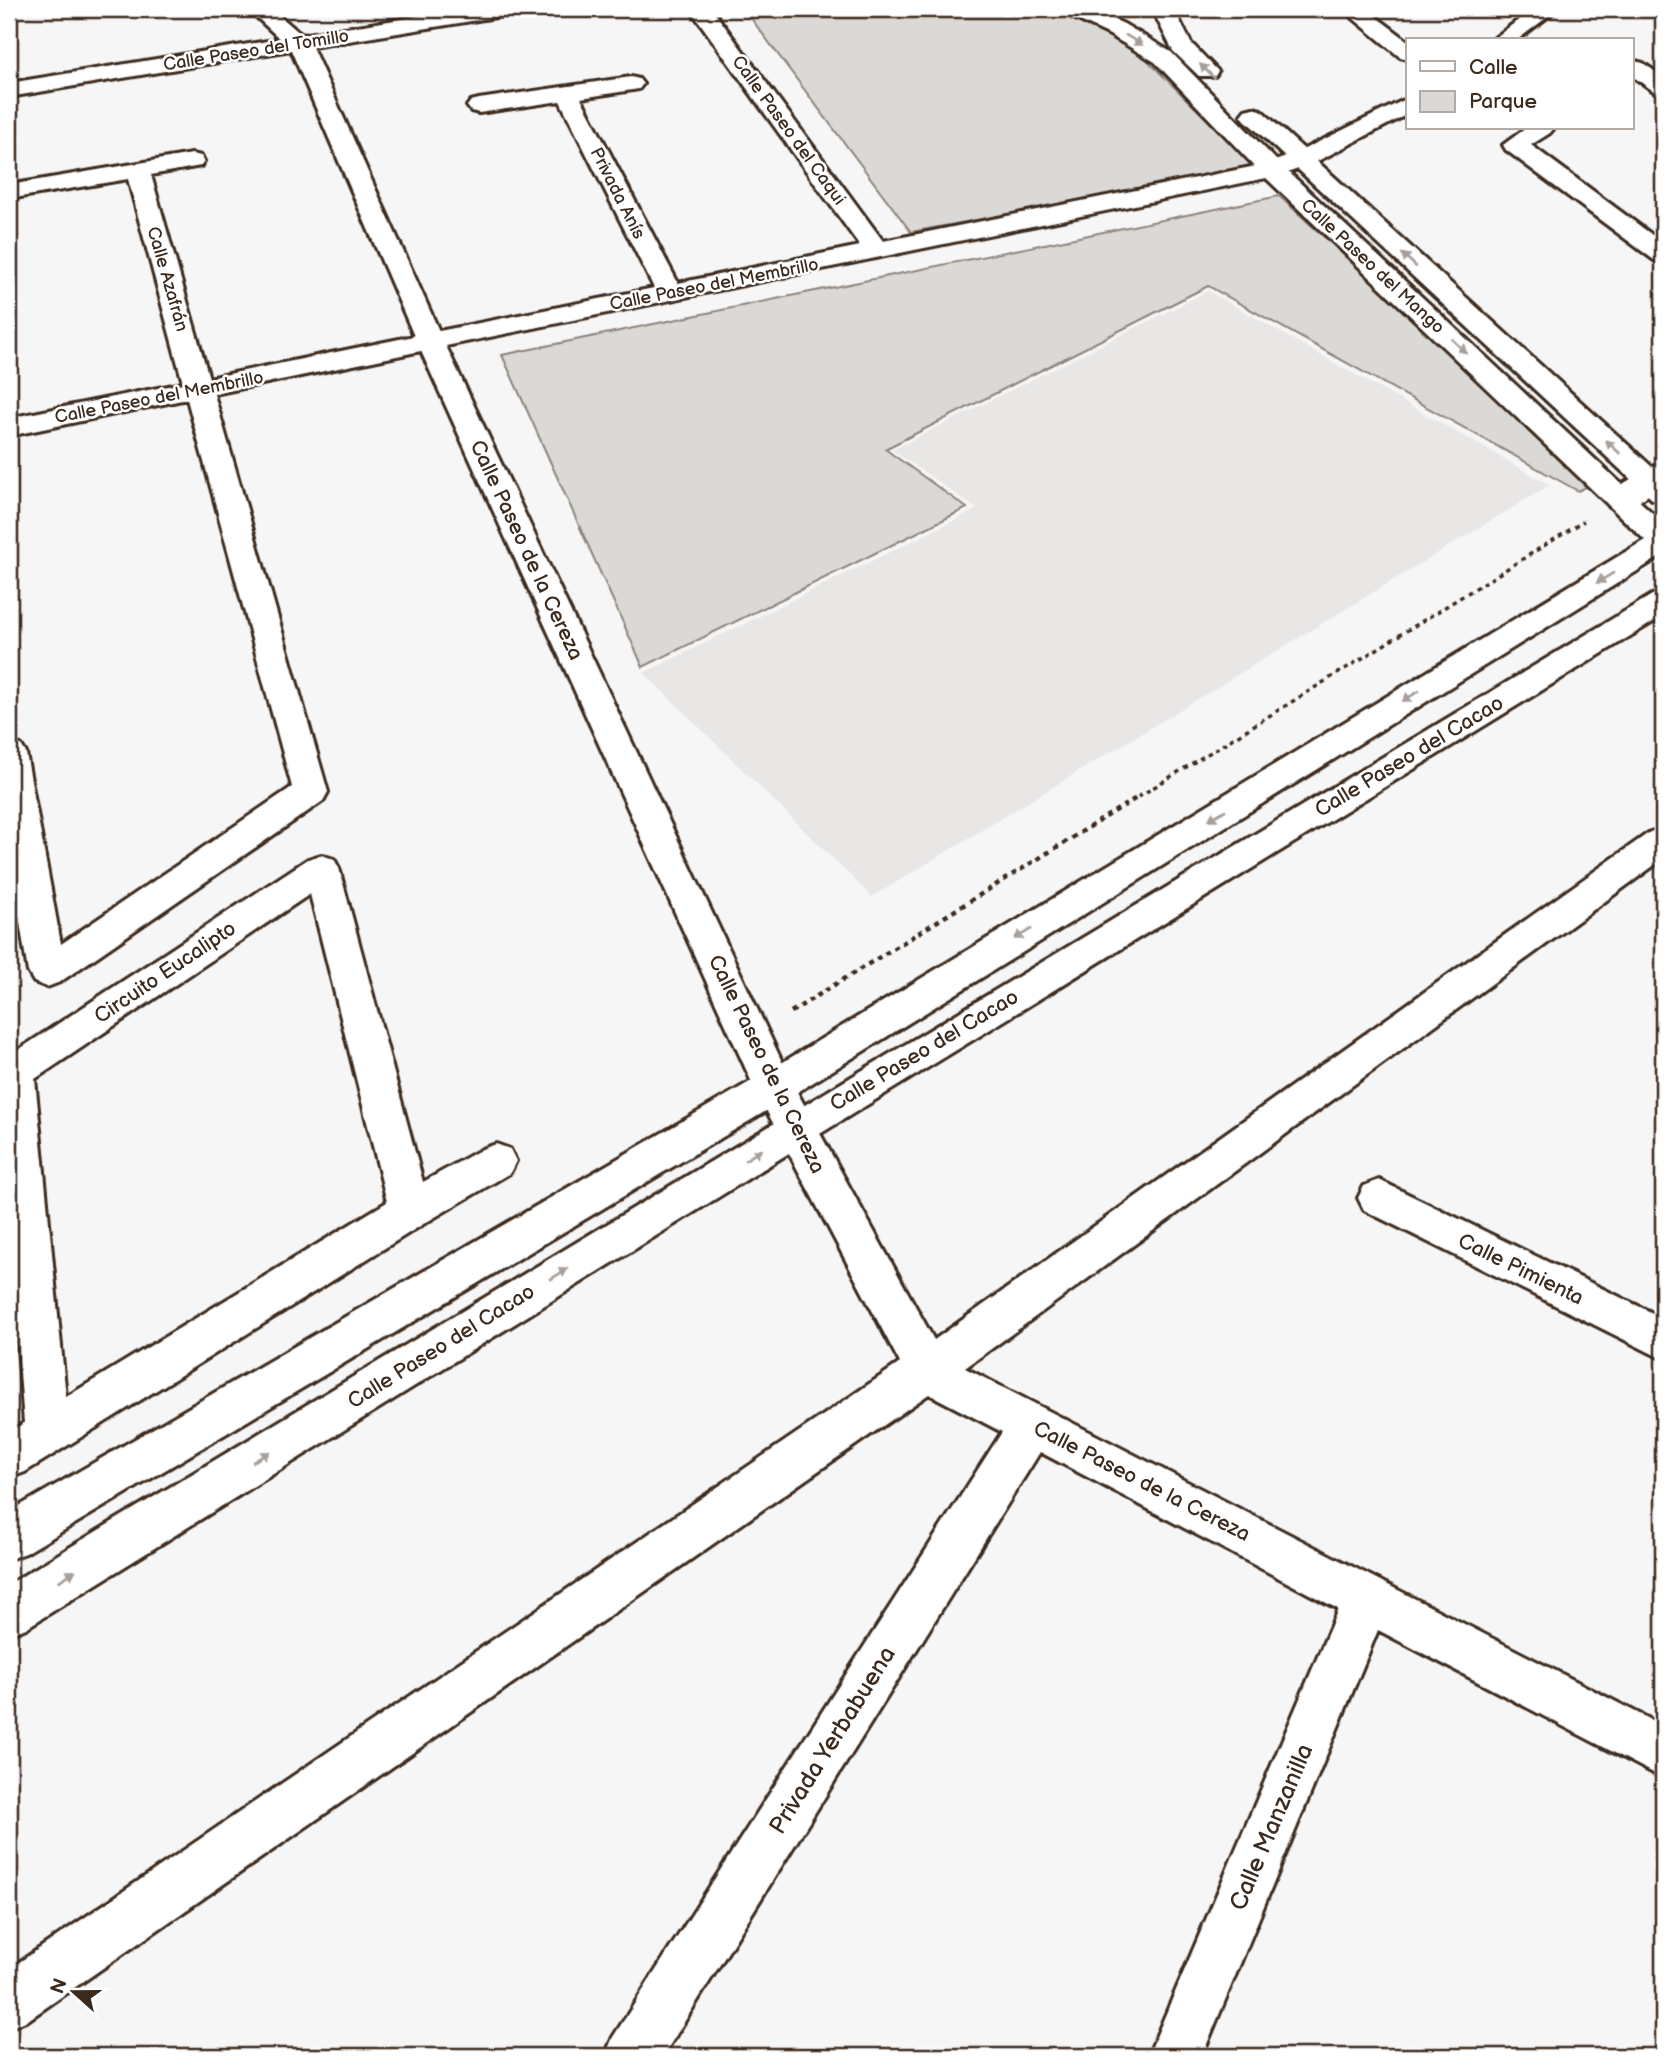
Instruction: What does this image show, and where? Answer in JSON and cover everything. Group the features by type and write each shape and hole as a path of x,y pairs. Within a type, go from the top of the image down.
{"street":[{"name":"Calle Paseo de la Cereza","path":"259,9 299,44 430,341 774,1087 927,1370 1663,1753"},
{"name":"Calle Paseo del Tomillo","path":"9,90 502,9"},
{"name":"Calle Paseo del Caqui","path":"701,9 877,251"},
{"name":"Calle Paseo del Mango","path":"1073,9 1116,29 1163,57 1272,170 1663,541"},
{"name":"Calle Paseo del Mango","path":"1163,9 1181,46 1301,160 1659,482"},
{"path":"1353,9 1406,50"},
{"path":"1506,38 1546,9"},
{"path":"1634,68 1657,55"},
{"path":"1634,70 1663,87"},
{"path":"479,106 631,84"},
{"name":"Privada Anís","path":"567,93 670,293"},
{"name":"Calle Paseo del Membrillo","path":"9,427 1272,170 1301,160 1406,106"},
{"path":"1539,130 1516,145 1663,255"},
{"path":"9,192 192,161"},
{"name":"Calle Azafrán","path":"9,753 47,972 311,792 137,169"},
{"path":"1620,499 1659,482"},
{"path":"9,1537 774,1087 1663,541"},
{"name":"Calle Paseo del Cacao","path":"9,1612 796,1128 1663,602"},
{"path":"9,2001 927,1370 1663,841"},
{"name":"Circuito Eucalipto","path":"47,1433 15,1072 321,868 411,1210"},
{"path":"9,1457 411,1210 496,1161"},
{"name":"Calle Pimienta","path":"1379,1198 1663,1339"},
{"name":"Privada Yerbabuena","path":"632,2056 1033,1424"},
{"name":"Calle Manzanilla","path":"1175,2056 1367,1598"}],"path":[{"path":"752,1037 1620,499"}],"shaded area":[{"path":"1208,291 1550,485 872,897 644,673 977,509 892,450"}],"green space":[{"path":"744,9 1049,9 1134,47 1256,168 911,232"},
{"path":"1279,196 1595,483 1578,491 1208,286 885,449 967,508 643,667 502,355"}]}
